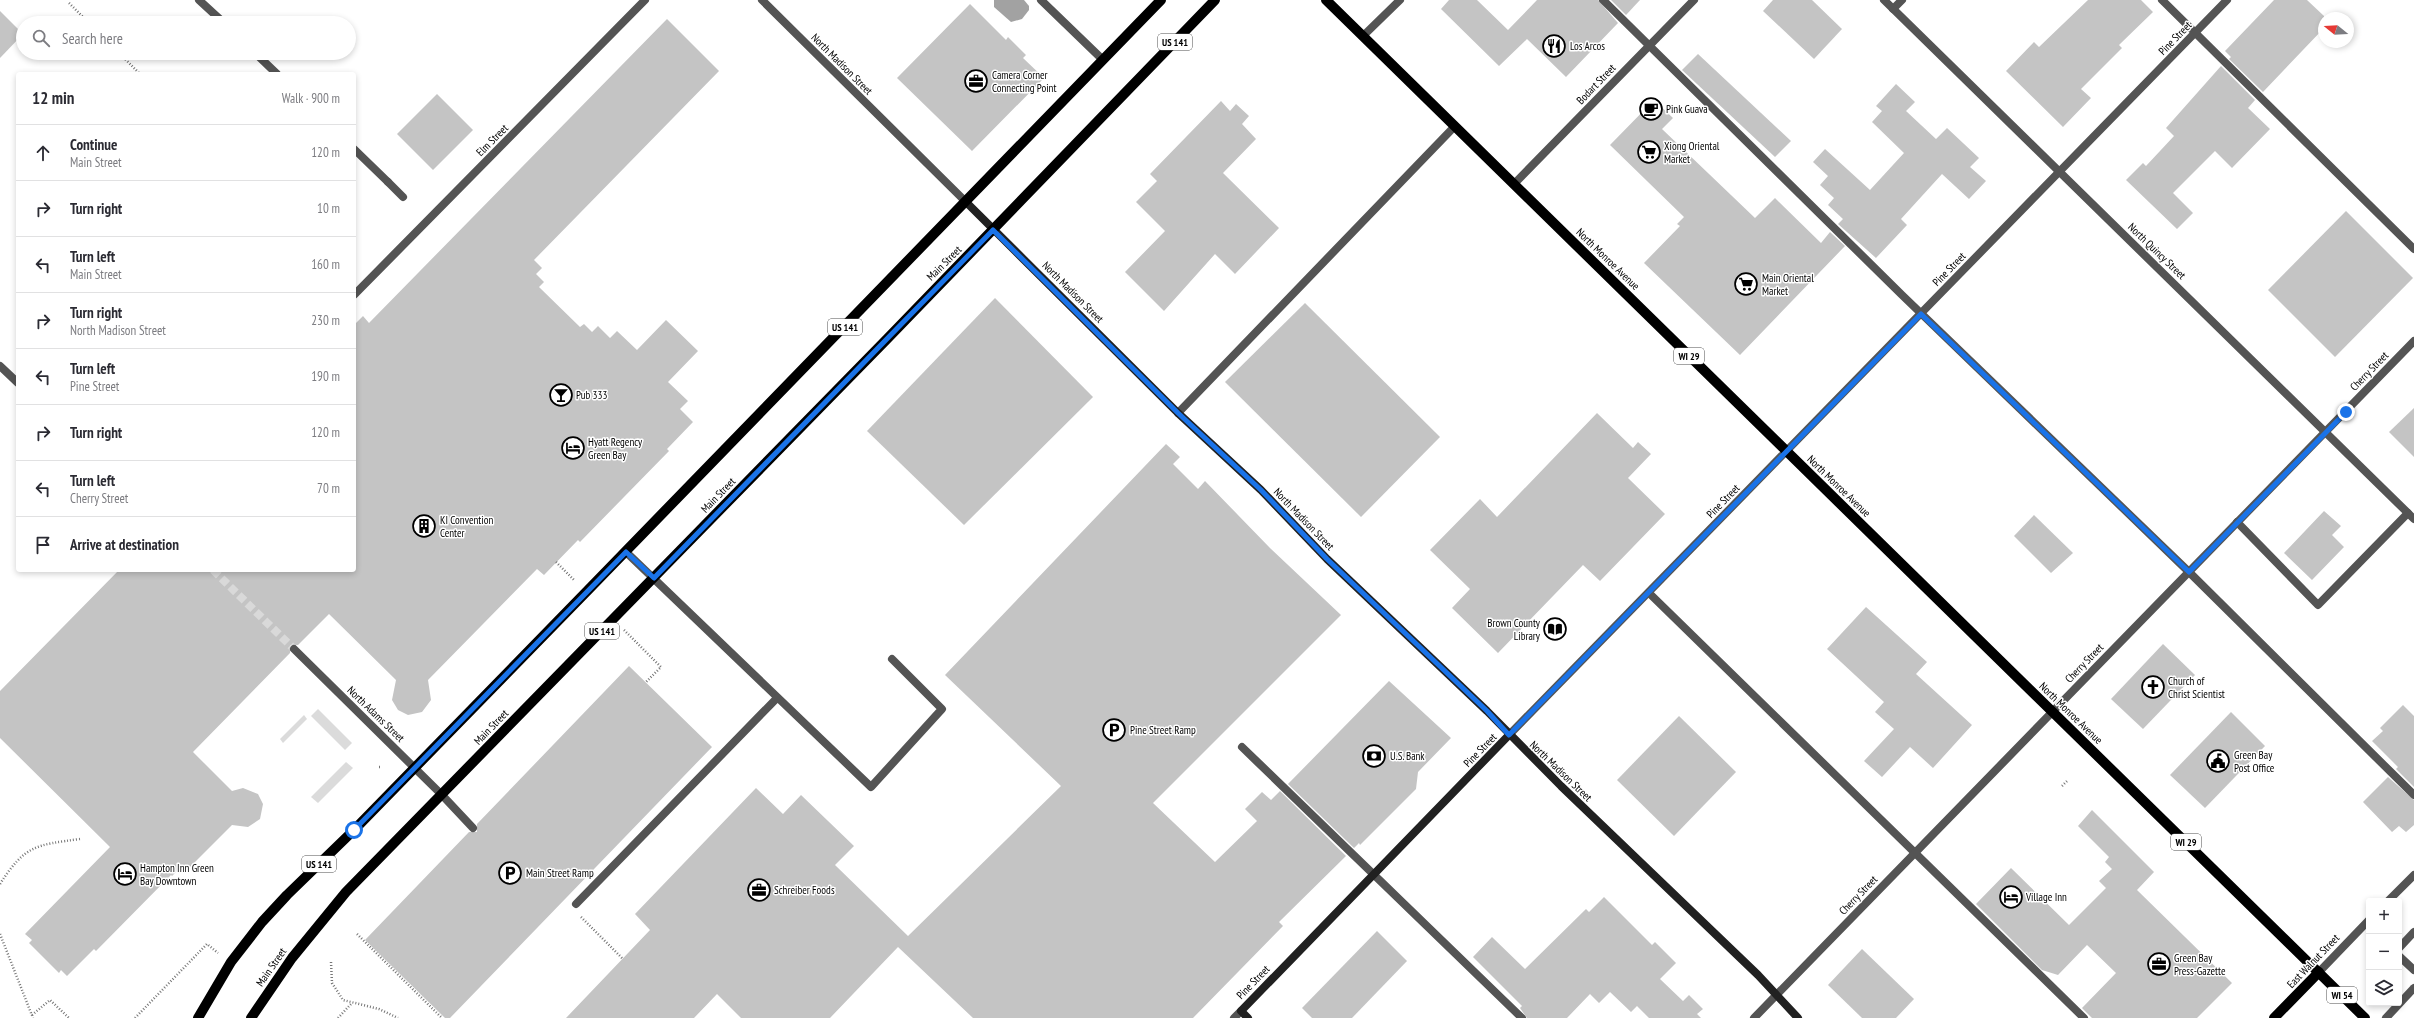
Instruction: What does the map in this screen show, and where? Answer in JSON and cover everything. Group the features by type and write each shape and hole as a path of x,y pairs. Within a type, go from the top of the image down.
{"main road":[{"name":"Main Street","path":"251,1018 292,958 342,897 993,230 1215,0"},
{"name":"North Monroe Avenue","path":"1326,0 2318,972"},
{"name":"US 141","path":"198,1018 231,962 262,922 287,895 626,552 966,202 1102,59 1160,1"},
{"name":"North Madison Street","path":"966,202 1178,413 1261,490 1327,559 1487,711 1509,735 1758,975 1798,1018"},
{"name":"Pine Street","path":"1241,1011 1509,735"},
{"name":"East Walnut Street","path":"2274,1018 2318,972"},
{"name":"WI 54","path":"2318,972 2365,1018"},
{"path":"1241,1011 1248,1018"}],"street":[{"path":"199,0 216,16"},
{"name":"Elm Street","path":"356,293 645,0"},
{"name":"North Madison Street","path":"762,0 966,202"},
{"path":"1041,0 1102,59"},
{"path":"1363,36 1400,0"},
{"path":"1603,0 1921,314 2189,572 2414,795"},
{"name":"Bodart Street","path":"1514,184 1694,0"},
{"name":"North Quincy Street","path":"1884,0 2411,516"},
{"path":"1893,9 1902,0"},
{"path":"2162,0 2414,249"},
{"name":"Pine Street","path":"1509,735 2227,0"},
{"path":"262,60 275,72"},
{"path":"1178,413 1455,126"},
{"path":"356,151 404,197"},
{"name":"Cherry Street","path":"1754,1018 2414,341"},
{"path":"0,366 16,381"},
{"path":"2237,522 2318,605 2411,516"},
{"path":"626,552 871,787 942,709 892,659"},
{"path":"1649,593 1916,852 2084,1018"},
{"name":"North Adams Street","path":"294,649 415,767 473,828"},
{"path":"576,904 777,698"},
{"path":"1242,747 1522,1018"},
{"path":"2391,898 2414,875"},
{"name":"East Walnut Street","path":"2318,972 2366,926"},
{"path":"2402,945 2414,932"},
{"path":"2402,959 2414,970"},
{"path":"2386,1018 2414,988"},
{"name":"Pine Street","path":"1234,1018 1241,1011"}],"path":[{"path":"69,4 82,16"},
{"path":"126,60 138,72"},
{"path":"2062,786 2067,781"},
{"path":"0,884 12,865 26,851 46,844 80,839"},
{"path":"576,904 572,909 623,959"},
{"path":"0,934 32,1017 50,1000 68,1018"},
{"path":"357,934 443,1018"},
{"path":"135,1018 207,944 231,962"},
{"path":"331,962 332,983 337,994 351,1004 379,1009 398,1018"},
{"path":"338,1018 351,1004"}],"shaded area":[{"path":"994,0 1024,0 1029,6 1029,10 1022,19 1011,22 994,7"},
{"path":"318,709 352,743 345,750 311,716"},
{"path":"304,715 307,719 283,743 280,739"},
{"path":"346,762 353,768 318,803 311,797"}],"building":[{"path":"1449,0 1477,0 1508,30 1537,0 1598,0 1618,23 1566,77 1527,39 1499,66 1441,9"},
{"path":"1611,0 1640,0 1626,15"},
{"path":"1773,0 1812,0 1842,29 1814,59 1763,11"},
{"path":"2088,0 2141,0 2153,12 2119,45 2122,48 2081,89 2091,98 2063,127 2006,71 2034,42 2039,47"},
{"path":"2274,0 2307,0 2320,12 2318,12 2318,34 2263,92 2229,59 2231,57 2225,51"},
{"path":"970,4 1006,40 1008,37 1026,55 1023,58 1044,78 972,151 897,78"},
{"path":"0,11 16,27 16,41 0,58"},
{"name":"KI Convention Center","path":"667,19 719,71 534,260 542,268 536,274 544,282 539,287 580,327 584,324 592,332 598,326 610,338 617,331 637,350 666,320 698,351 668,382 688,401 680,409 693,422 667,449 669,451 580,542 578,540 544,575 537,569 428,680 431,700 422,712 408,715 398,710 392,700 396,680 329,614 298,645 290,645 290,653 193,752 232,791 243,788 258,794 263,804 260,819 248,827 232,825 186,871 184,869 181,871 179,869 172,876 171,875 96,951 94,949 67,976 61,970 59,973 29,943 32,940 25,934 110,847 0,738 0,691 117,572 356,572 356,323 363,316 369,323"},
{"path":"1698,54 1791,141 1775,157 1682,70"},
{"path":"2221,66 2255,100 2248,108 2270,129 2232,168 2215,151 2173,193 2193,213 2177,229 2126,180 2143,163 2146,166 2174,136 2166,128"},
{"path":"1896,84 1915,102 1906,111 1936,139 1947,128 1979,158 1970,167 1986,181 1969,199 1942,174 1901,219 1907,225 1876,258 1838,224 1843,219 1828,205 1834,198 1820,185 1828,176 1813,162 1825,149 1870,190 1904,153 1872,122 1882,111 1876,106"},
{"path":"437,94 473,130 433,170 397,134"},
{"path":"1654,100 1673,118 1662,129 1755,218 1775,198 1821,243 1830,232 1845,246 1740,355 1644,263 1680,226 1677,224 1684,217 1610,145"},
{"path":"1221,101 1230,111 1236,104 1249,116 1242,124 1256,139 1223,173 1279,228 1235,274 1215,254 1164,311 1125,272 1165,231 1136,202 1157,181 1150,174"},
{"path":"2346,211 2413,278 2335,357 2268,290"},
{"path":"995,298 1093,397 964,525 867,431"},
{"path":"1305,303 1440,437 1361,517 1225,382"},
{"path":"2414,408 2414,457 2389,432"},
{"path":"1597,413 1633,448 1638,442 1651,454 1628,478 1665,514 1600,581 1583,565 1498,653 1452,608 1470,589 1430,550 1480,499 1497,517"},
{"name":"Pine Street Ramp","path":"1166,444 1180,457 1173,464 1198,489 1205,481 1270,548 1341,615 1153,803 1215,862 1257,821 1245,809 1262,792 1271,800 1280,791 1346,856 1279,922 1283,926 1193,1018 973,1018 898,947 830,1018 741,1018 717,994 694,1018 566,1018 650,930 635,914 756,788 783,814 801,795 854,846 835,865 908,936 1061,786 945,675"},
{"path":"2324,511 2341,526 2332,535 2344,547 2312,580 2284,553"},
{"path":"2034,515 2073,553 2051,573 2014,536"},
{"path":"1866,607 1927,662 1916,674 1972,725 1933,768 1910,747 1882,777 1864,761 1894,729 1875,712 1884,702 1827,649"},
{"name":"Church of Christ Scientist","path":"2163,644 2195,675 2143,729 2111,699"},
{"name":"Main Street Ramp","path":"629,666 712,747 450,1018 445,1018 365,940 469,832 477,832 477,824"},
{"name":"U.S. Bank","path":"1389,681 1451,738 1418,772 1416,789 1360,845 1359,843 1354,848 1288,784"},
{"path":"2403,705 2414,716 2414,787 2396,769 2398,767 2372,741 2383,731 2380,728"},
{"name":"Green Bay Post Office","path":"2231,712 2265,746 2205,808 2170,775"},
{"path":"1679,716 1736,772 1674,836 1617,780"},
{"path":"2388,777 2414,800 2414,825 2406,832 2399,826 2392,832 2363,802"},
{"path":"2092,810 2154,872 2137,890 2232,983 2197,1018 2092,1018 2082,1008 2116,973 2087,945 2058,975 2042,970 1976,904 2011,868 2069,925 2106,888 2099,881 2112,869 2105,862 2109,857 2078,826"},
{"path":"1604,897 1652,945 1655,942 1676,963 1660,979 1683,1001 1689,995 1703,1009 1697,1014 1701,1018 1649,1018 1637,1006 1631,1012 1610,992 1599,1003 1590,994 1567,1018 1527,1018 1520,1008 1522,1006 1473,957 1492,937 1525,969 1586,909 1589,912"},
{"path":"1377,931 1407,961 1352,1018 1312,1018 1302,1008"},
{"path":"1862,949 1914,999 1896,1018 1862,1018 1828,985"}],"tunnel":[{"path":"215,572 294,649"}],"place":[{"name":"Los Arcos","path":"1554,46"},
{"name":"Camera Corner Connecting Point","path":"976,81"},
{"name":"Pink Guava","path":"1651,109"},
{"name":"Xiong Oriental Market","path":"1649,152"},
{"name":"Main Oriental Market","path":"1746,284"},
{"name":"Pub 333","path":"561,395"},
{"name":"Hyatt Regency Green Bay","path":"573,448"},
{"name":"KI Convention Center","path":"424,526"},
{"name":"Brown County Library","path":"1555,629"},
{"name":"Church of Christ Scientist","path":"2153,687"},
{"name":"Pine Street Ramp","path":"1114,730"},
{"name":"U.S. Bank","path":"1374,756"},
{"name":"Green Bay Post Office","path":"2218,761"},
{"name":"Main Street Ramp","path":"510,873"},
{"name":"Hampton Inn Green Bay Downtown","path":"125,874"},
{"name":"Schreiber Foods","path":"759,890"},
{"name":"Village Inn","path":"2011,897"},
{"name":"Green Bay Press-Gazette","path":"2159,964"}],"route":[{"path":"354,830 444,736 626,552 654,578 993,230 1178,413 1261,490 1327,559 1487,711 1509,735 1921,314 2189,572 2346,412"}]}
